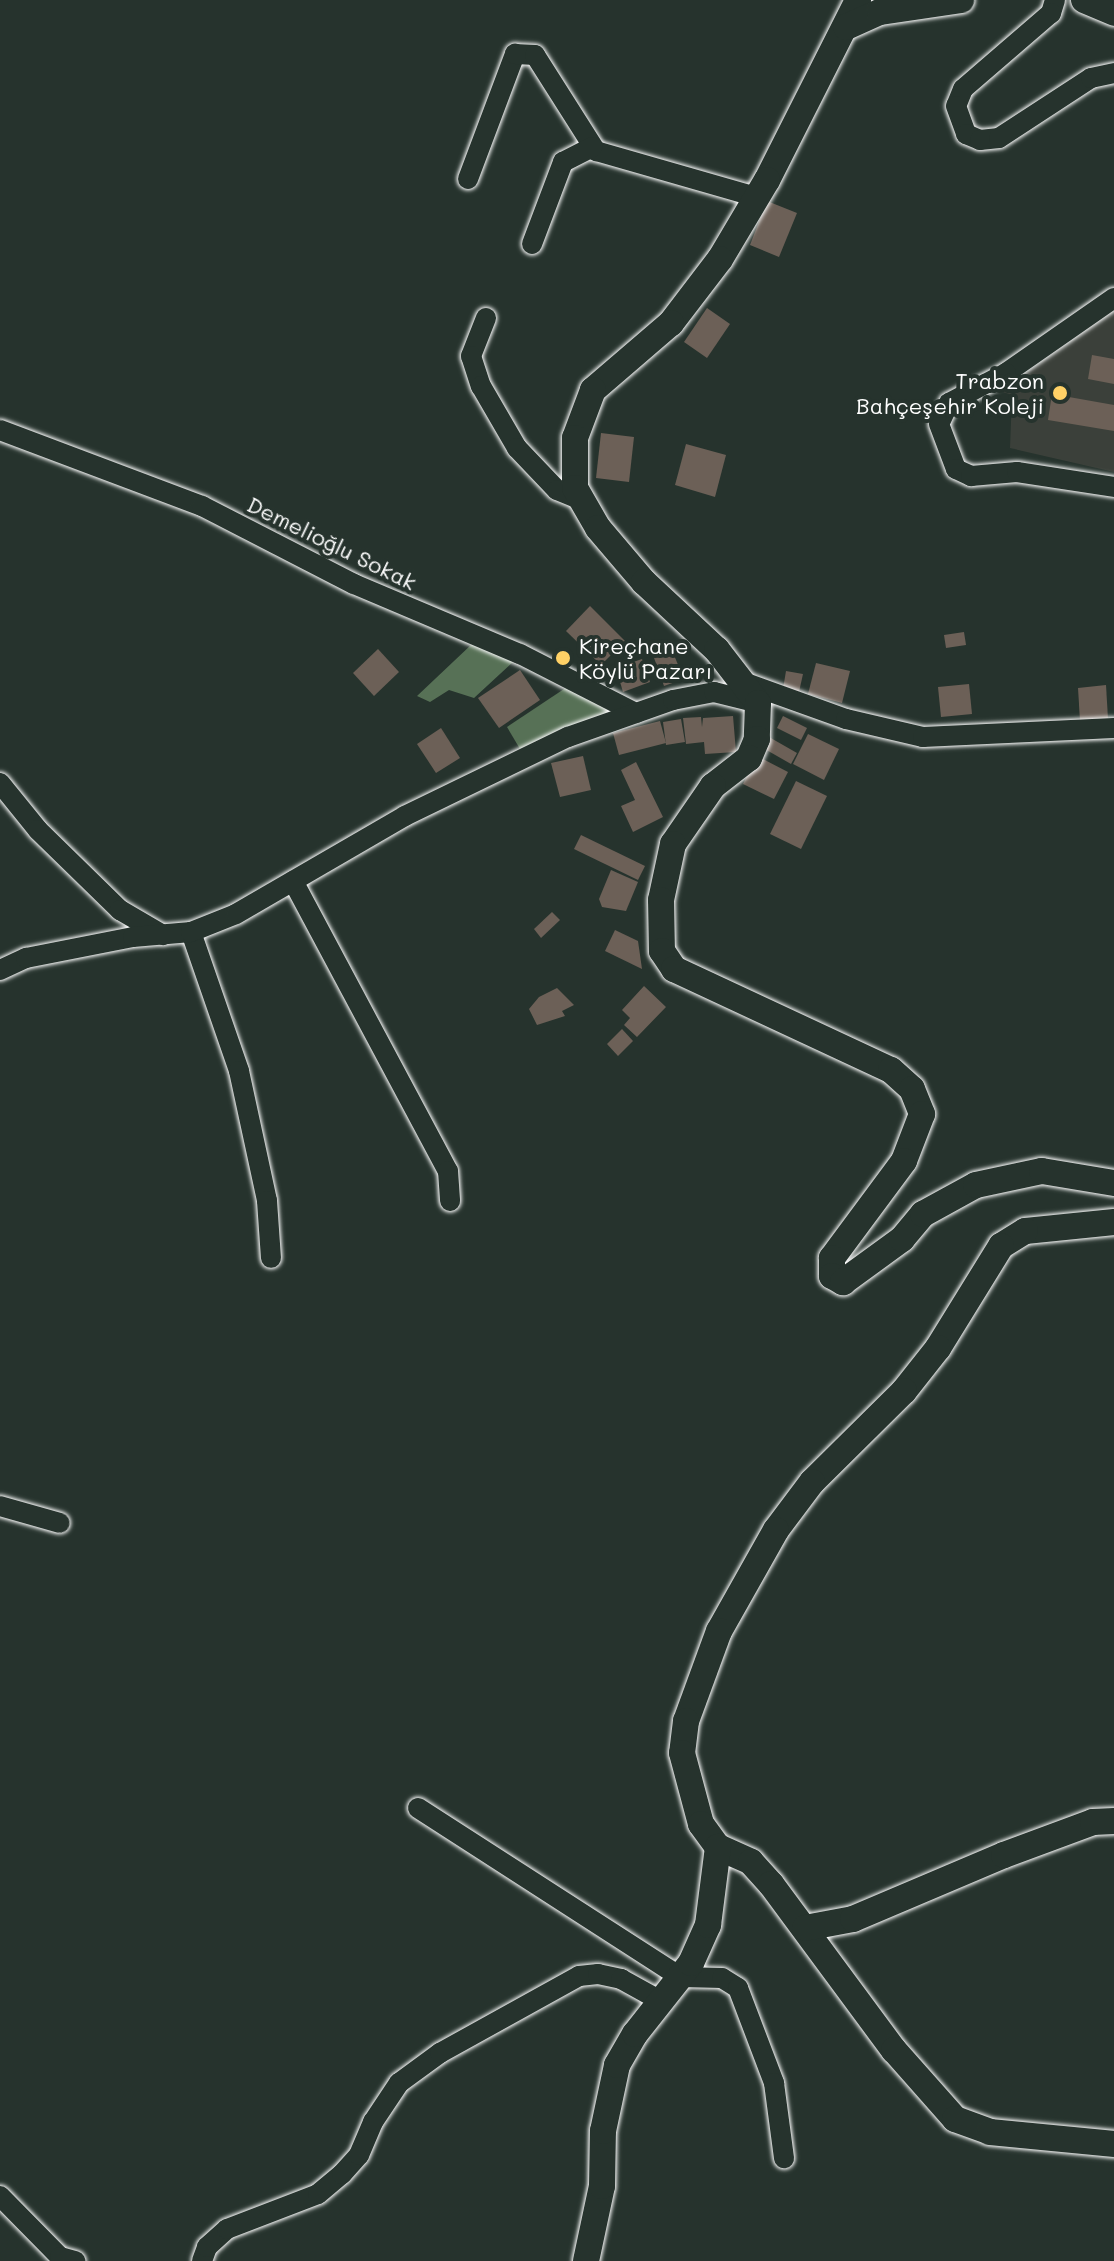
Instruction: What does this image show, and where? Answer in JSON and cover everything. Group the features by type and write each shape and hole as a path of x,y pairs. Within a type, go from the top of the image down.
{"street":[{"path":"858,0 756,197 720,259 671,323 593,390 581,413 572,465 582,500 644,582 717,650 751,692 757,739 749,758 713,786 673,844 659,928 662,951 674,969 891,1070 912,1089 922,1114 910,1149 832,1258 832,1276 843,1282 902,1239 923,1214 976,1185 1042,1171 1114,1183"},
{"path":"841,36 880,12 961,0"},
{"path":"1055,0 1051,13 963,89 956,106 966,134 980,140 999,138 1091,78 1114,73"},
{"path":"1084,0 1114,13"},
{"path":"468,179 515,54 535,55 592,147 756,197"},
{"path":"532,244 563,162 592,147"},
{"path":"1114,298 1006,373 949,403 939,424 956,469 971,476 1017,472 1114,487"},
{"path":"486,318 471,356 481,386 517,448 557,490 582,500"},
{"name":"Demelioğlu Sokak","path":"0,430 202,506 354,584 520,654 636,713"},
{"path":"0,970 26,958 191,932 293,881 432,803 568,737 636,713 714,692 751,692 923,737 1114,728"},
{"path":"0,783 38,830 120,910 163,935"},
{"path":"293,881 448,1171 450,1201"},
{"path":"191,932 239,1071 267,1201 271,1258"},
{"path":"1114,1222 1025,1231 1001,1246 938,1348 904,1391 831,1461 776,1530 719,1631 686,1721 682,1753 688,1790 701,1824 718,1847 751,1862 805,1928 894,2050 955,2119 990,2132 1114,2144"},
{"path":"0,1506 60,1523"},
{"path":"418,1808 680,1977 722,1978 745,1999 774,2083 784,2158"},
{"path":"805,1928 853,1919 954,1874 1093,1822 1114,1821"},
{"path":"586,2261 602,2186 603,2131 617,2065 680,1977 708,1925 718,1847"},
{"path":"202,2261 207,2247 227,2229 318,2194 342,2174 359,2155 373,2122 399,2083 440,2053 579,1976 598,1974 621,1979 661,2001"},
{"path":"0,2196 60,2257 75,2261"}],"shaded area":[{"name":"Trabzon Bahçeşehir Koleji","path":"1114,310 1114,472 1010,448 1012,395 1000,391"}],"green space":[{"path":"472,644 513,662 474,698 449,690 430,702 417,696"},
{"path":"567,687 619,712 520,749 507,727"}],"building":[{"path":"767,201 797,213 779,257 750,245"},
{"path":"707,308 730,324 707,358 684,342"},
{"path":"1092,355 1114,359 1114,384 1088,379"},
{"path":"1052,394 1114,405 1114,431 1048,420"},
{"path":"601,433 634,437 629,482 596,478"},
{"path":"686,444 726,455 715,497 675,485"},
{"path":"590,606 625,641 601,665 566,631"},
{"path":"964,632 966,645 946,648 944,635"},
{"path":"671,648 684,679 664,686 653,655"},
{"path":"378,649 399,672 374,696 353,673"},
{"path":"642,659 650,682 623,692 616,668"},
{"path":"816,663 850,671 842,703 808,694"},
{"path":"520,670 540,700 499,728 478,698"},
{"path":"786,671 803,674 799,692 783,689"},
{"path":"969,684 972,714 941,717 938,687"},
{"path":"1106,685 1108,719 1080,721 1078,688"},
{"path":"733,716 736,752 705,754 704,742 686,744 683,718 701,717 702,727 703,718"},
{"path":"783,716 807,728 801,740 777,728"},
{"path":"681,719 685,742 666,745 663,722"},
{"path":"660,721 666,743 619,755 613,733"},
{"path":"441,728 460,758 436,773 417,744"},
{"path":"808,734 839,749 824,780 793,764"},
{"path":"769,737 797,753 791,764 763,748"},
{"path":"583,756 591,790 560,797 551,763"},
{"path":"757,756 788,772 774,799 743,784"},
{"path":"636,762 663,817 633,832 621,806 635,800 621,770"},
{"path":"796,781 827,796 801,849 770,834"},
{"path":"581,835 645,866 638,880 574,849"},
{"path":"611,870 638,882 626,911 602,907 599,899"},
{"path":"552,912 560,920 541,938 534,929"},
{"path":"615,930 638,941 642,969 605,951"},
{"path":"644,986 666,1007 637,1037 624,1025 630,1018 622,1010"},
{"path":"557,988 574,1005 562,1011 565,1016 537,1025 529,1009 539,997"},
{"path":"622,1029 633,1041 618,1056 607,1044"}],"place":[{"name":"Trabzon Bahçeşehir Koleji","path":"1060,393"},
{"name":"Kireçhane Köylü Pazarı","path":"563,658"}]}
